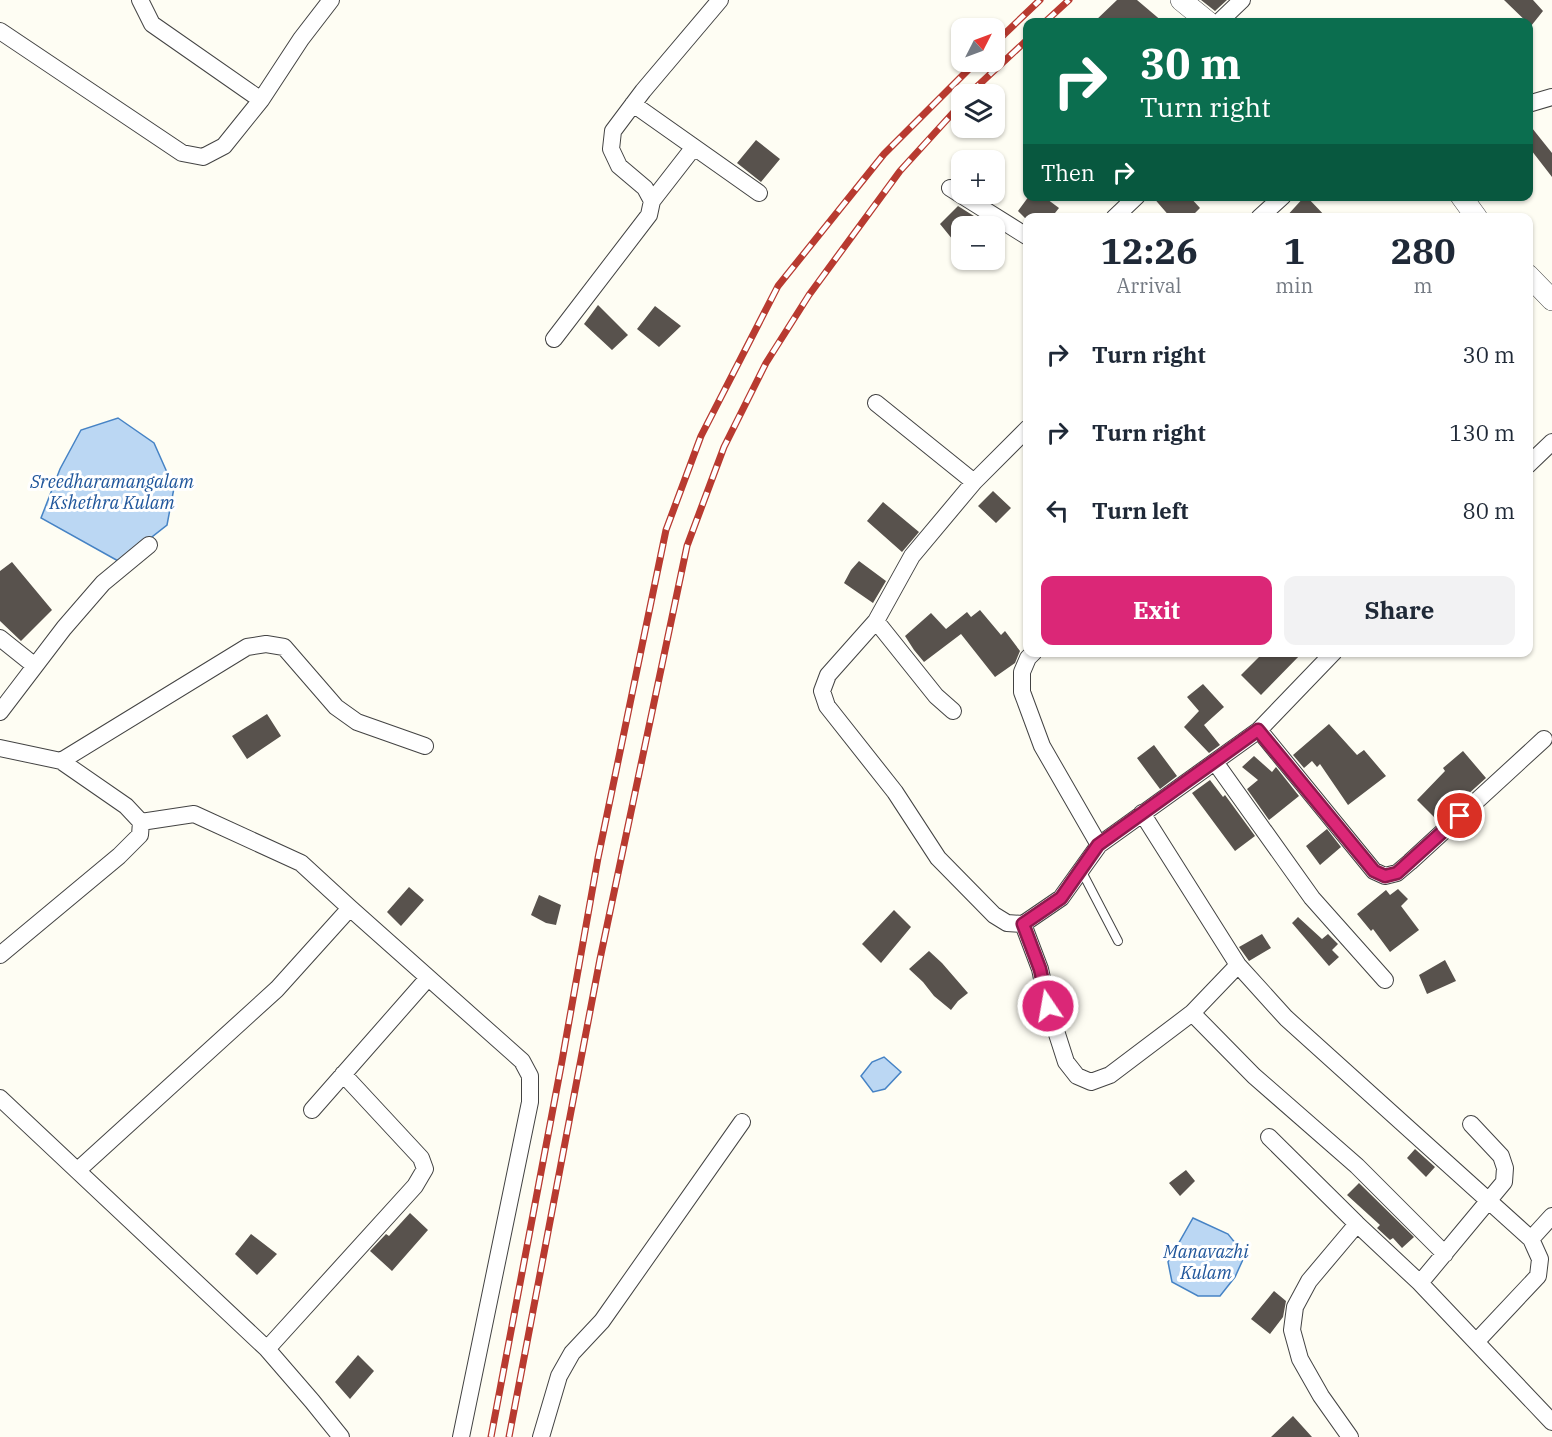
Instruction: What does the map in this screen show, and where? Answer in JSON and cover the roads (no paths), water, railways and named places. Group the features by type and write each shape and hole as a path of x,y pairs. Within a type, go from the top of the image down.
{"street":[{"path":"140,0 152,24 261,100"},
{"path":"0,32 182,153 203,157 224,146 261,100 301,39 331,0"},
{"path":"652,201 645,188 620,166 611,149 613,131 720,0"},
{"path":"1181,0 1203,18"},
{"path":"1223,18 1242,0"},
{"path":"1533,103 1552,97"},
{"path":"633,104 759,193"},
{"path":"554,339 649,215 652,201 694,147"},
{"path":"950,188 1023,234"},
{"path":"1119,213 1132,201"},
{"path":"1264,213 1278,201"},
{"path":"1533,280 1552,300"},
{"path":"876,403 974,482"},
{"path":"1023,433 974,482 912,556 876,621 828,675 822,691 827,706 895,792 938,858 994,915 1007,923 1023,924 1061,898 1098,845 1258,730 1329,657"},
{"path":"1533,460 1552,442"},
{"path":"0,712 64,628 103,583 149,545"},
{"path":"876,621 936,696 953,711"},
{"path":"0,638 35,666"},
{"path":"61,761 247,647 266,644 284,647 336,707 357,722 425,746"},
{"path":"1029,657 1022,672 1022,692 1042,746 1098,845"},
{"path":"1258,730 1374,871 1385,876 1397,873 1410,862 1544,739"},
{"path":"0,748 61,761 126,806 141,822 140,835 119,856 0,955"},
{"path":"1215,762 1312,898 1385,980"},
{"path":"1142,813 1238,965 1286,1018 1531,1239 1540,1259 1538,1276 1476,1342"},
{"path":"141,822 194,814 301,863 522,1061 530,1076 530,1102 461,1437"},
{"path":"78,1170 277,989 350,908"},
{"path":"1023,924 1040,969 1048,1006 1066,1062 1077,1076 1091,1082 1110,1075 1192,1013 1238,965"},
{"path":"312,1110 428,978"},
{"path":"1192,1013 1254,1077 1357,1166 1445,1254"},
{"path":"267,1349 415,1186 424,1169 421,1158 343,1074"},
{"path":"0,1098 267,1349 341,1437"},
{"path":"542,1437 559,1376 572,1353 602,1321 742,1122"},
{"path":"1420,1283 1504,1182 1505,1168 1502,1156 1471,1124"},
{"path":"1269,1137 1420,1283 1552,1422"},
{"path":"1531,1239 1552,1216"},
{"path":"1350,1437 1321,1396 1300,1359 1292,1330 1295,1307 1309,1281 1357,1224"}],"lane":[{"path":"1081,870 1118,941"}],"water":[{"name":"Sreedharamangalam Kshethra Kulam","path":"118,418 154,443 174,488 167,525 120,562 41,518 60,469 81,430"},
{"path":"884,1057 901,1072 885,1089 873,1092 861,1076 872,1062"},
{"name":"Manavazhi Kulam","path":"1193,1218 1228,1234 1245,1255 1235,1277 1220,1296 1198,1296 1172,1282 1168,1262"}],"railway":[{"path":"1005,33 1040,0"},
{"path":"1049,18 1069,0"},
{"path":"980,84 1023,44"},
{"path":"491,1437 598,858 666,530 701,436 778,286 884,154 966,72"},
{"path":"509,1437 600,959 687,546 724,447 766,363 809,295 900,171 951,115"}]}
